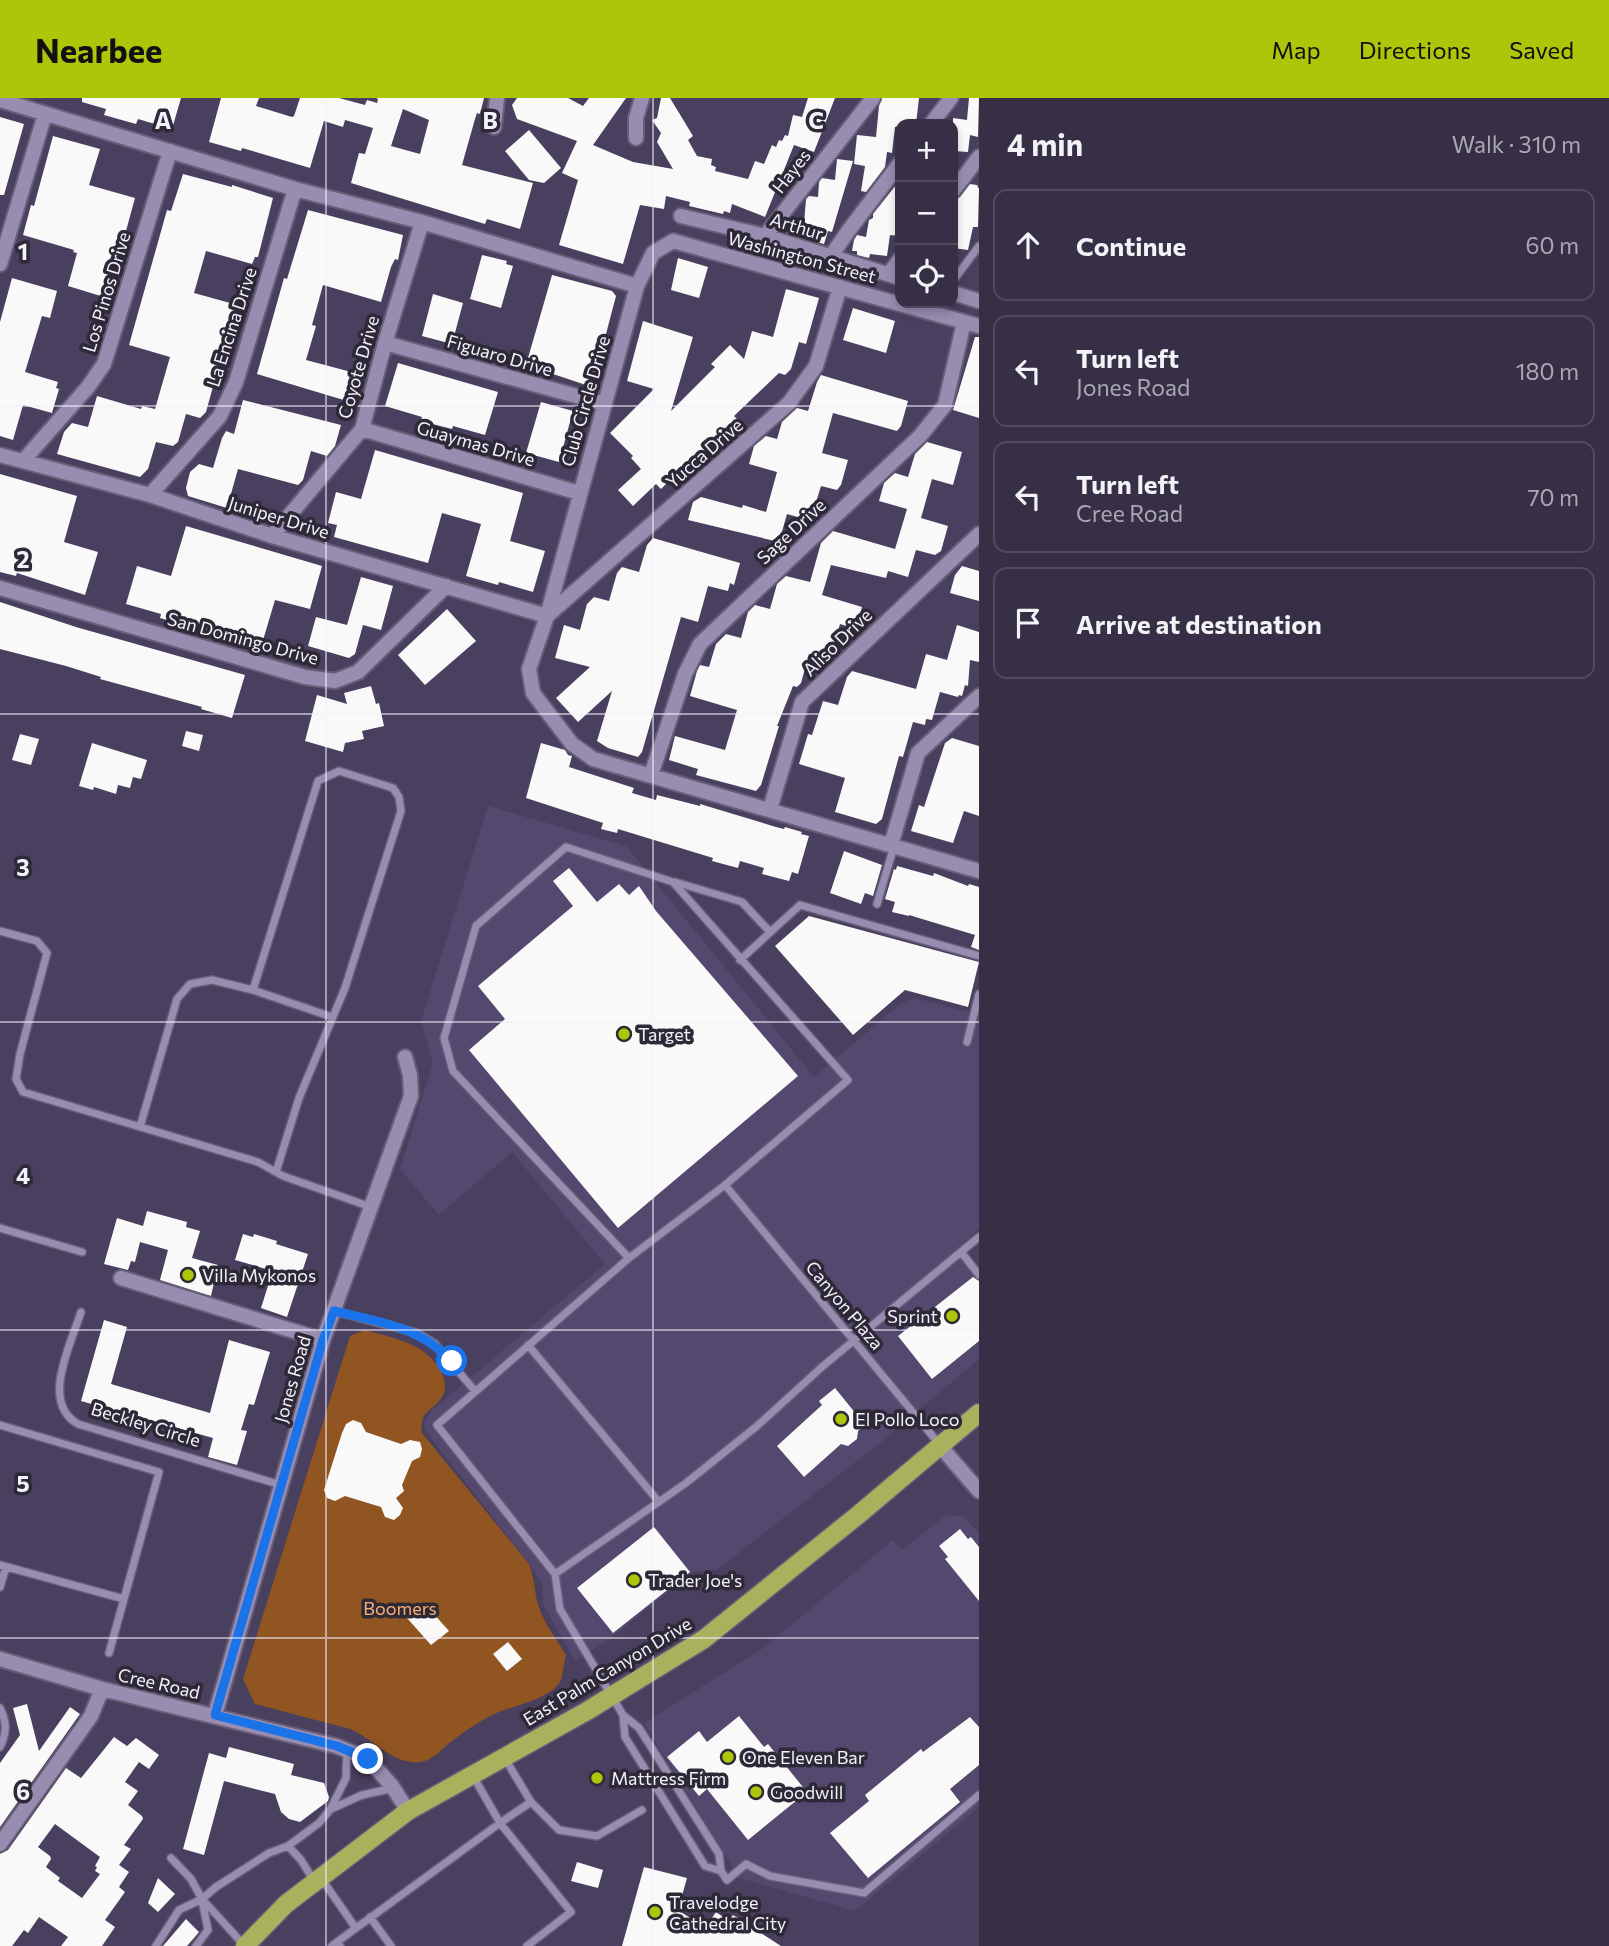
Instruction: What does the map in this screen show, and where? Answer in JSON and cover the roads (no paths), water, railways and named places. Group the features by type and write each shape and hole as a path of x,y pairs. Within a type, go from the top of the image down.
{"main road":[{"name":"East Palm Canyon Drive","path":"245,1946 286,1904 408,1811 612,1696 704,1639 859,1515 979,1413"}],"street":[{"path":"495,127 497,98"},
{"path":"636,138 636,118 642,98"},
{"name":"Hayes","path":"765,236 873,98"},
{"path":"935,119 951,98"},
{"path":"0,100 295,189 422,222 637,286"},
{"path":"0,264 45,114"},
{"name":"Los Pinos Drive","path":"23,461 89,387 104,364 170,151"},
{"path":"958,185 979,158"},
{"path":"831,256 895,170"},
{"name":"La Encina Drive","path":"150,495 220,416 236,383 295,189"},
{"name":"Arthur","path":"681,216 765,236 894,276"},
{"name":"Coyote Drive","path":"272,536 362,429 422,222"},
{"name":"Washington Street","path":"637,286 653,253 673,241 979,327"},
{"name":"Club Circle Drive","path":"637,286 547,616 529,669 533,693 572,744 593,759 979,871"},
{"name":"Yucca Drive","path":"547,616 789,403 816,366 840,287"},
{"path":"958,295 979,301"},
{"name":"Sage Drive","path":"651,775 685,674 700,644 920,436 945,405 964,323"},
{"name":"Figuaro Drive","path":"385,343 605,404"},
{"name":"Guaymas Drive","path":"362,429 579,493"},
{"name":"Juniper Drive","path":"0,455 150,495 272,536 547,616"},
{"name":"Aliso Drive","path":"770,809 802,702 979,534"},
{"name":"San Domingo Drive","path":"0,588 305,677 335,681 358,672 446,586"},
{"path":"892,846 919,753 979,696"},
{"name":"Jones Road","path":"215,1715 323,1340 411,1096 410,1075 405,1057"},
{"path":"121,1278 323,1340"},
{"path":"940,1446 979,1491"},
{"name":"Cree Road","path":"0,1659 102,1689 215,1715 347,1751 368,1759 394,1788 408,1811"},
{"path":"0,1844 91,1716 102,1689"}],"lane":[{"path":"958,274 979,246"},
{"path":"253,990 318,781 340,771 393,788 400,797 401,811 345,988 299,1098 276,1172"},
{"path":"877,904 892,846"},
{"path":"629,1258 453,1071 444,1038 476,926 566,848 742,902 770,932"},
{"path":"673,882 848,1080 725,1185 629,1258 437,1425 555,1574 561,1609 623,1715 639,1728 719,1854 721,1871 727,1880 746,1864 770,1876 864,1893 979,1795"},
{"path":"740,960 800,905 979,956"},
{"path":"0,931 37,941 47,953 20,1054 16,1079 23,1092 258,1162 276,1172 371,1207"},
{"path":"139,1127 177,999 190,984 212,980 253,990 332,1017"},
{"path":"967,1042 979,995"},
{"name":"Canyon Plaza","path":"725,1185 940,1446"},
{"path":"0,1228 82,1252"},
{"path":"555,1574 686,1483 979,1237"},
{"path":"961,1252 979,1275"},
{"path":"334,1311 417,1334 435,1344 475,1391"},
{"name":"Beckley Circle","path":"80,1312 58,1392 61,1408 68,1418 78,1424 281,1485"},
{"path":"528,1345 659,1502"},
{"path":"0,1425 159,1472 109,1653"},
{"path":"0,1587 3,1566 124,1599"},
{"path":"0,1708 6,1730 0,1746"},
{"path":"623,1715 625,1737 705,1866 721,1871"},
{"path":"638,1757 652,1748"},
{"path":"156,1946 179,1910 202,1899 269,1853 288,1846 318,1824 330,1810 346,1778 347,1751"},
{"path":"504,1757 531,1802 559,1830 597,1836 642,1810"},
{"path":"472,1775 500,1823 571,1912 527,1946"},
{"path":"330,1810 362,1795 394,1788"},
{"path":"336,1945 355,1927 531,1802"},
{"path":"288,1846 355,1927"},
{"path":"171,1858 191,1878 202,1899 245,1946"},
{"path":"196,1946 208,1930 202,1899"},
{"path":"370,1917 391,1946"}],"place":[{"name":"Target","path":"624,1034"},
{"name":"Villa Mykonos","path":"188,1275"},
{"name":"Sprint","path":"952,1316"},
{"name":"El Pollo Loco","path":"841,1419"},
{"name":"Trader Joe's","path":"634,1580"},
{"name":"One Eleven Bar","path":"728,1757"},
{"name":"Mattress Firm","path":"597,1778"},
{"name":"Goodwill","path":"756,1792"},
{"name":"Travelodge Cathedral City","path":"655,1912"}],"park label":[{"name":"Boomers","path":"400,1608"}]}
